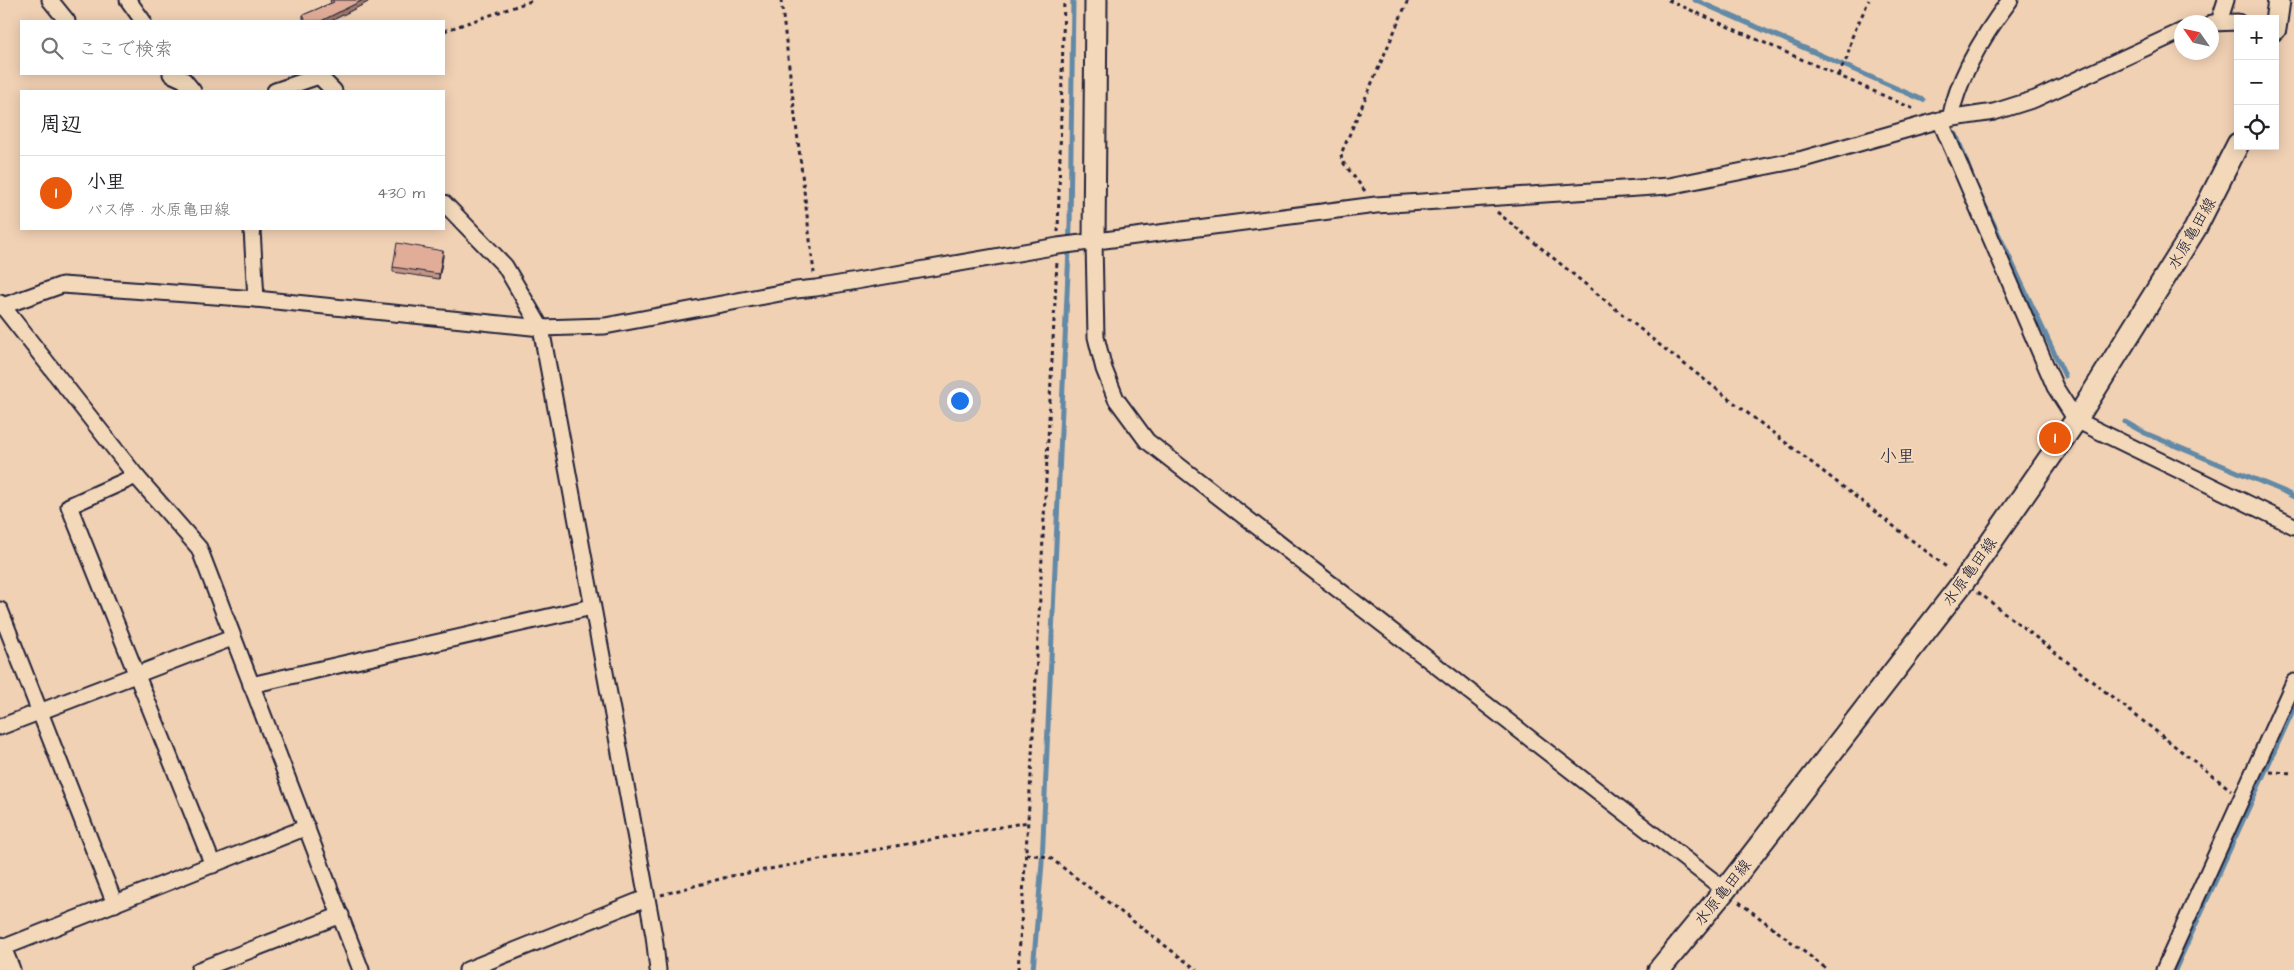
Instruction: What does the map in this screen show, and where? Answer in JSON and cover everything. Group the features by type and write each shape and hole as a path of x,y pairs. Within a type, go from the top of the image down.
{"main road":[{"path":"1094,242 1096,0"},
{"name":"水原亀田線","path":"1659,970 1725,890 1964,581 2076,420 2195,230 2235,150"},
{"path":"0,948 9,970"}],"street":[{"path":"50,0 65,20"},
{"path":"128,0 142,20"},
{"path":"2010,0 1961,80 1945,119 2055,387 2076,420 2294,526"},
{"path":"2219,15 2226,0"},
{"path":"2219,23 2234,22"},
{"path":"361,970 199,548 136,476 1,305 62,285 256,299 541,328 605,326 796,290 1058,246 1376,205 1669,186 1803,159 1945,119 1994,112 2035,99 2174,35"},
{"path":"278,90 319,76 333,90"},
{"path":"445,204 505,266 541,328 654,936 658,970"},
{"path":"252,230 256,299"},
{"path":"1094,242 1096,337 1104,369 1116,398 1147,441 1725,890"},
{"path":"136,476 69,506 213,865"},
{"path":"251,685 592,607"},
{"path":"0,610 115,904"},
{"path":"0,727 232,638"},
{"path":"2164,970 2294,682"},
{"path":"0,948 307,827"},
{"path":"467,970 646,898"},
{"path":"199,970 341,915"}],"path":[{"path":"445,32 534,0"},
{"path":"781,0 816,288"},
{"path":"1018,970 1028,822 1058,246 1064,0"},
{"path":"1376,205 1342,161 1341,154 1408,0"},
{"path":"1668,0 1838,75 1945,119"},
{"path":"1838,75 1847,58 1852,37 1868,0"},
{"path":"1484,197 1492,208 1662,346 2223,786 2242,796"},
{"path":"2272,773 2294,773"},
{"path":"646,898 731,876 1028,822"},
{"path":"1026,854 1049,857 1197,970"},
{"path":"1725,890 1828,970"}],"building":[{"path":"332,0 363,0 323,20 306,20 303,15 334,2"},
{"path":"397,243 443,251 439,274 393,267"}],"waterway":[{"path":"1033,970 1042,863 1070,226 1073,0"},
{"path":"1695,0 1923,100"},
{"path":"1956,134 1971,174"},
{"path":"1976,186 2065,376"},
{"path":"2125,422 2145,433 2294,497"},
{"path":"2175,970 2294,708"}],"place":[{"name":"小里","path":"2055,438"}],"district":[{"name":"小里","path":"1897,456"}]}
